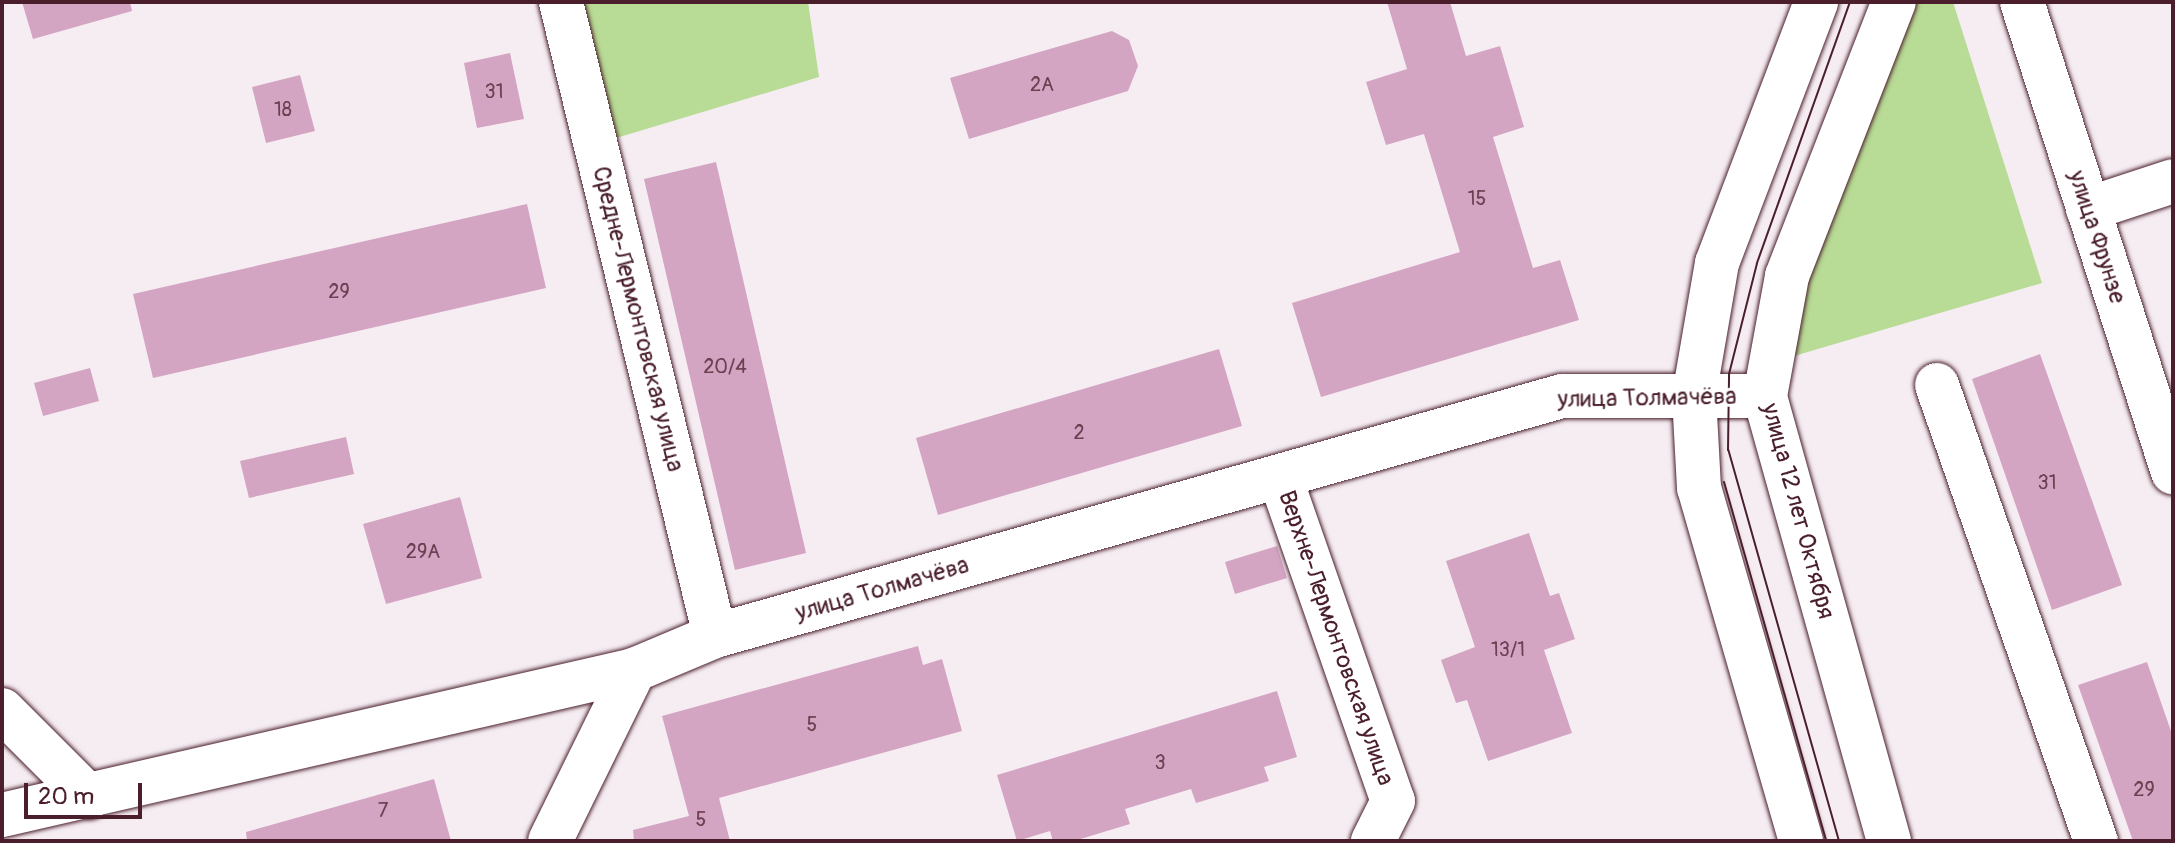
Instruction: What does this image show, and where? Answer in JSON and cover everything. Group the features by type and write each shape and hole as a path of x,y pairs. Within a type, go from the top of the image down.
{"street":[{"name":"Средне-Лермонтовская улица","path":"561,2 715,636"},
{"path":"1801,841 1699,488 1694,396 1717,263 1816,2"},
{"name":"улица 12 лет Октября","path":"1889,841 1765,396 1787,276 1894,2"},
{"name":"улица Фрунзе","path":"2022,2 2173,472"},
{"path":"2088,209 2173,181"},
{"path":"1937,385 2096,841"},
{"name":"улица Толмачёва","path":"2,815 634,670 715,636 1562,396 1765,396"},
{"name":"Верхне-Лермонтовская улица","path":"1280,477 1393,801 1373,841"},
{"path":"550,841 634,670"},
{"path":"2,710 89,797"}],"green space":[{"path":"582,2 808,2 819,77 613,139"},
{"path":"1888,2 1953,2 2042,283 1747,370"}],"building":[{"path":"22,2 130,2 132,11 33,39"},
{"path":"1387,2 1450,2 1466,56 1500,46 1524,127 1493,137 1533,268 1560,260 1579,320 1321,397 1292,303 1460,252 1424,134 1386,145 1366,82 1407,69"},
{"path":"1112,31 1129,40 1138,66 1128,91 969,139 950,78"},
{"path":"510,53 524,119 477,128 464,63"},
{"path":"300,75 315,131 266,143 252,87"},
{"path":"716,162 806,553 735,570 644,179"},
{"path":"527,204 546,288 153,378 133,294"},
{"path":"1219,349 1242,426 938,515 916,438"},
{"path":"2040,354 2122,585 2052,610 1972,379"},
{"path":"90,368 99,401 43,416 34,383"},
{"path":"346,437 354,474 249,498 240,461"},
{"path":"460,497 482,578 386,604 363,524"},
{"path":"1529,533 1550,596 1559,593 1575,639 1544,650 1572,733 1488,761 1467,700 1456,703 1441,660 1475,647 1446,561"},
{"path":"1277,546 1287,578 1235,594 1225,562"},
{"path":"918,646 923,665 942,659 962,731 719,798 730,841 634,841 633,830 689,816 662,716"},
{"path":"2147,662 2173,737 2173,841 2133,841 2078,685"},
{"path":"1277,691 1297,757 1264,767 1269,781 1196,803 1191,789 1125,809 1130,824 1074,841 1053,841 1050,831 1017,841 997,775"},
{"path":"434,779 451,841 247,841 246,832"}],"tram line":[{"path":"1839,841 1728,450 1729,374 1757,263 1850,2"},
{"path":"1724,482 1826,841"}]}
